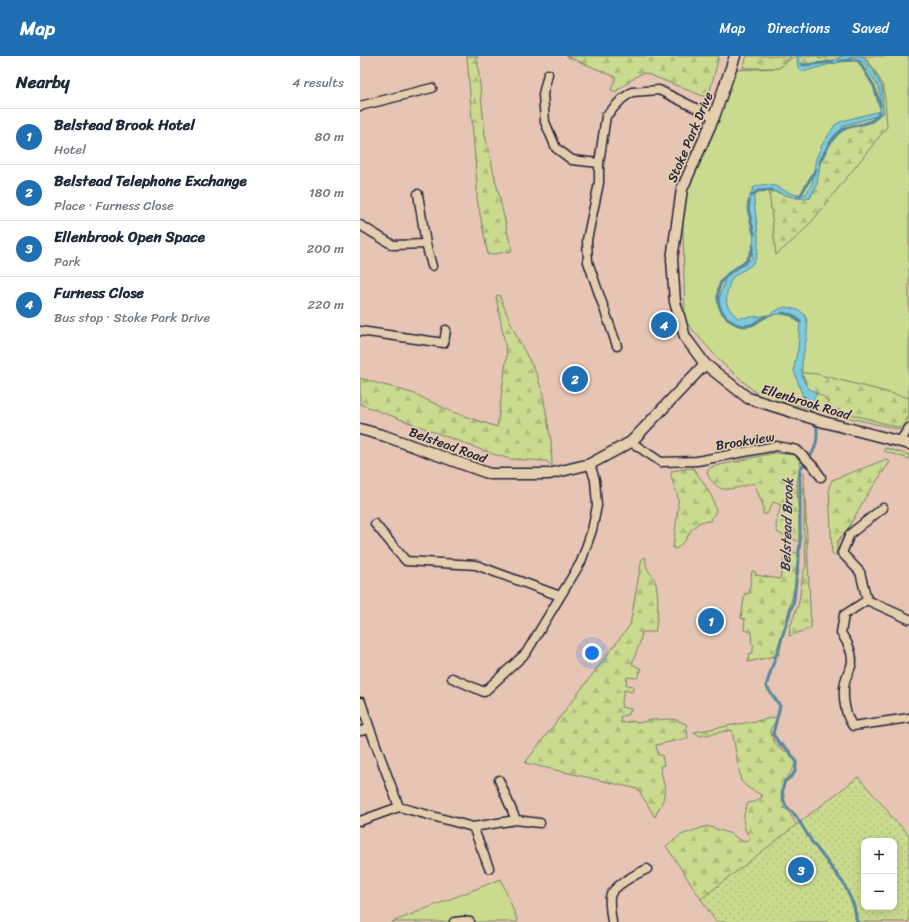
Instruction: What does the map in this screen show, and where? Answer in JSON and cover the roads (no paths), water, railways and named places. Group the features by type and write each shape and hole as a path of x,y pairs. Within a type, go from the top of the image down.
{"street":[{"name":"Stoke Park Drive","path":"705,364 685,337 675,302 672,259 682,189 714,117 735,56"},
{"path":"548,74 543,94 545,122 556,148 572,160 599,163"},
{"path":"360,106 432,88"},
{"path":"617,346 588,262 587,240 599,183 599,163 606,116 632,92 659,90 714,117"},
{"path":"418,194 426,244 432,266"},
{"path":"360,225 393,245 426,244"},
{"path":"360,331 444,343 446,330"},
{"name":"Ellenbrook Road","path":"705,364 748,398 824,422 905,443"},
{"name":"Belstead Road","path":"360,429 385,436 490,474 549,474 590,464 631,442 705,364"},
{"path":"905,443 909,428"},
{"name":"Brookview","path":"631,442 661,462 697,460 776,446 797,450 814,467 821,477"},
{"path":"452,678 484,692 526,653 581,562 592,530 597,506 595,480 590,464"},
{"path":"867,600 860,572 842,553 850,534 882,508"},
{"path":"375,524 406,561 476,564 560,596"},
{"path":"867,600 909,619"},
{"path":"867,600 844,616 841,633 850,646 852,662 845,682 848,720 854,726 909,718"},
{"path":"362,702 370,729 399,807"},
{"path":"360,731 370,729"},
{"path":"499,780 516,820"},
{"path":"360,821 399,807 473,827 516,820 540,823"},
{"path":"473,827 489,868"},
{"path":"612,922 610,898 612,892 628,879 647,868"},
{"path":"454,922 470,922"}],"water":[{"path":"797,56 802,56 799,63 806,65 829,62 843,56 862,56 873,70 882,87 883,113 845,125 834,137 824,152 820,163 817,184 810,198 797,198 764,190 754,194 758,250 756,258 752,264 733,277 730,282 727,304 738,318 769,315 784,307 795,309 804,314 807,324 807,335 802,362 802,375 807,386 817,393 814,399 818,407 808,404 803,397 794,371 798,349 800,321 795,315 771,315 742,326 728,320 718,302 727,274 747,263 752,258 754,232 748,204 753,188 761,185 768,185 799,195 806,194 812,184 816,158 822,145 835,125 842,121 880,111 880,94 878,86 863,62 853,57 837,63 801,71 798,68"}],"waterway":[{"name":"Belstead Brook","path":"839,61 858,60 874,86 880,106"},
{"name":"Belstead Brook","path":"803,65 833,62"},
{"name":"Belstead Brook","path":"820,162 837,134 851,126 872,121 879,113"},
{"name":"Belstead Brook","path":"797,195 800,196 816,169"},
{"name":"Belstead Brook","path":"751,196 758,191 772,190"},
{"name":"Belstead Brook","path":"749,201 748,209 754,234"},
{"name":"Belstead Brook","path":"753,246 747,260 723,279 720,284 718,302 726,317 739,325 746,326 754,324 767,316"},
{"name":"Belstead Brook","path":"782,313 792,315 800,322"},
{"name":"Belstead Brook","path":"804,397 814,417"},
{"name":"Belstead Brook","path":"816,422 817,436 815,448 800,469 800,542 794,600 766,686 780,706 773,734 779,743 788,750 796,761 796,768 793,775 785,781 782,796 786,806 796,816 812,842 844,884 854,906 857,922"}],"place":[{"name":"Furness Close","path":"664,325"},
{"name":"Belstead Telephone Exchange","path":"575,379"},
{"name":"Belstead Brook Hotel","path":"711,621"},
{"name":"Ellenbrook Open Space","path":"801,870"}]}
